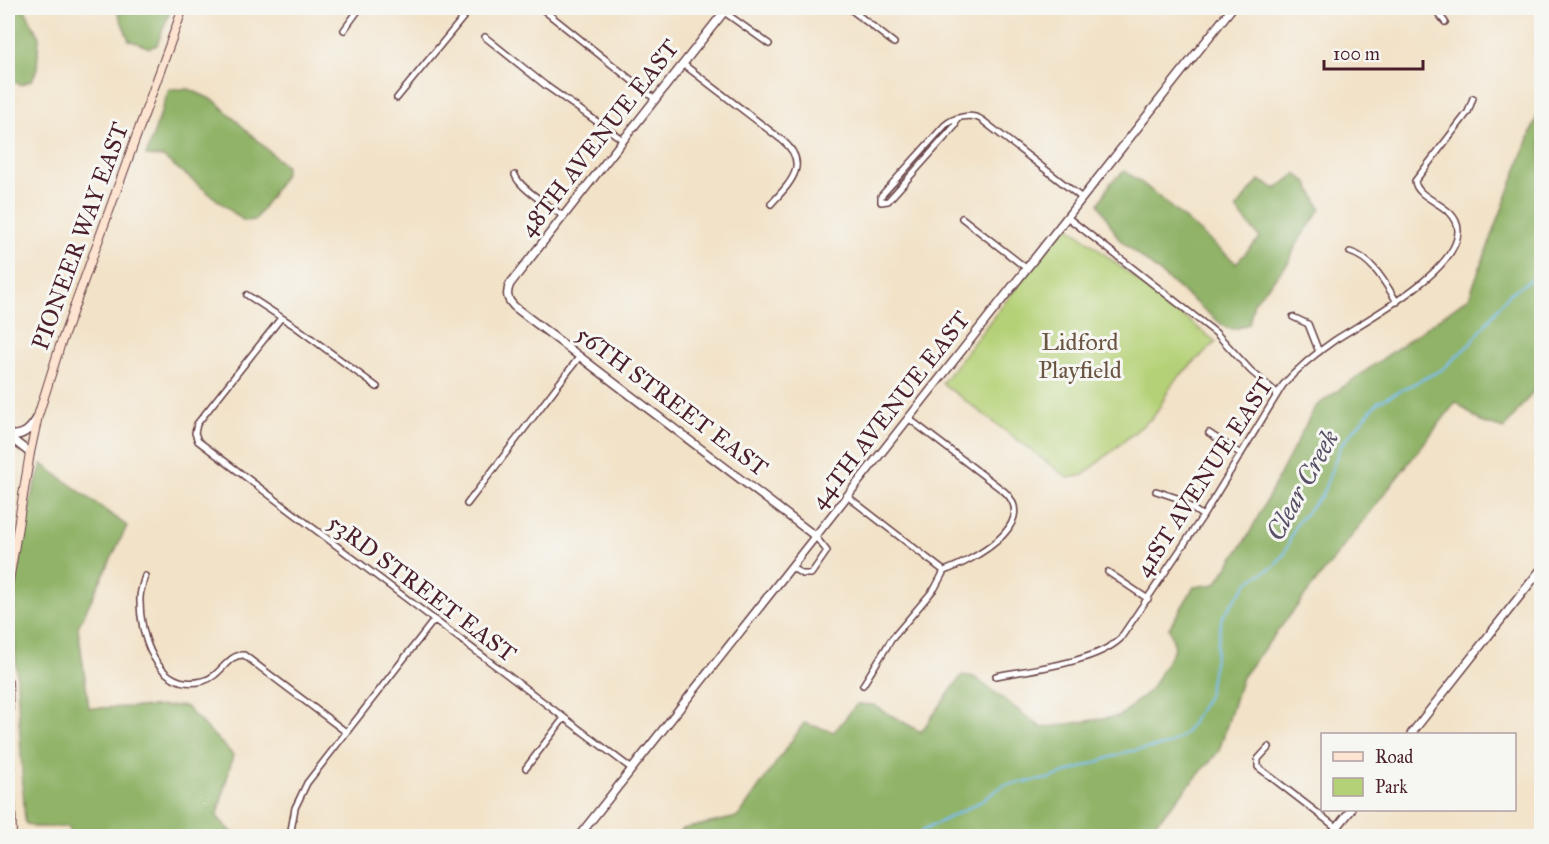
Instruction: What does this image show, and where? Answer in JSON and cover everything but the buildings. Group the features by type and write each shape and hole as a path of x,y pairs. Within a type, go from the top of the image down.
{"main road":[{"name":"PIONEER WAY EAST","path":"8,587 38,416 60,346 183,8"},
{"path":"8,682 12,837"}],"street":[{"path":"344,30 360,8"},
{"path":"397,98 471,8"},
{"path":"541,8 655,99"},
{"path":"849,8 894,43"},
{"name":"44TH AVENUE EAST","path":"579,837 1232,8"},
{"path":"1434,8 1445,22"},
{"path":"726,10 769,44"},
{"name":"48TH AVENUE EAST","path":"507,296 510,284 726,10"},
{"path":"485,37 544,85 623,140"},
{"path":"683,63 792,150 796,160 794,176 771,204"},
{"name":"41ST AVENUE EAST","path":"996,676 1064,662 1106,650 1120,639 1203,516 1277,393 1294,373 1319,352 1397,302 1442,263 1455,245 1458,231 1455,218 1418,189 1415,180 1468,112 1473,99"},
{"path":"956,120 955,126 888,201 881,202 881,195 940,131 952,120 971,116 982,120 1082,198"},
{"path":"514,175 522,185 563,216"},
{"path":"1067,217 1216,333 1251,371 1277,393"},
{"path":"962,218 1026,268"},
{"path":"1350,252 1362,258 1372,267 1397,302"},
{"path":"247,295 377,387"},
{"name":"56TH STREET EAST","path":"507,296 516,308 815,536"},
{"path":"1293,317 1308,324 1319,352"},
{"name":"53RD STREET EAST","path":"281,318 196,424 195,433 198,441 632,769"},
{"path":"467,504 580,356"},
{"path":"8,435 24,434 38,416"},
{"path":"863,685 891,640 935,588 944,571 965,563 993,546 1009,526 1015,508 1005,492 908,418"},
{"path":"1209,433 1240,454"},
{"path":"8,435 30,453"},
{"path":"1156,491 1177,498 1203,516"},
{"path":"847,496 944,571"},
{"path":"791,567 802,574 811,574 827,551 815,536"},
{"path":"1413,733 1542,568"},
{"path":"1108,572 1148,599"},
{"path":"145,576 140,595 143,628 153,657 164,671 185,682 202,681 217,675 232,657 244,655 346,732"},
{"path":"290,837 293,816 303,789 434,620"},
{"path":"526,768 564,717"},
{"path":"1269,747 1258,759 1258,767 1336,828"},
{"path":"1330,837 1350,811"}],"green space":[{"path":"8,8 24,8 39,37 37,69 32,80 21,85 8,79"},
{"path":"116,8 171,8 157,45 150,48 129,40"},
{"path":"169,89 189,89 215,101 286,167 284,176 255,220 244,221 163,157 146,156"},
{"path":"1541,106 1541,381 1504,429 1481,422 1456,402 1242,677 1219,751 1145,836 677,836 683,829 738,817 804,723 834,732 857,704 873,705 921,732 962,675 974,677 1042,728 1120,716 1151,689 1175,647 1169,628 1194,587 1216,584 1248,536 1315,407 1469,297"},
{"path":"1125,171 1146,186 1236,263 1260,238 1236,209 1259,180 1276,189 1296,174 1307,182 1321,209 1297,243 1288,263 1254,302 1249,324 1235,329 1226,328 1118,238 1099,204 1111,182"},
{"name":"Lidford Playfield","path":"1066,224 1216,342 1177,379 1153,417 1083,475 1068,478 942,383"},
{"path":"42,464 127,526 78,627 89,708 185,706 233,755 217,817 236,836 71,836 69,827 34,827 25,823 14,628 16,584 28,507"}],"waterway":[{"name":"Clear Creek","path":"917,836 922,831 980,802 1004,785 1048,779 1126,752 1168,745 1185,734 1208,696 1222,617 1249,581 1273,567 1285,553 1296,524 1322,495 1341,445 1378,402 1443,369 1471,343 1509,294 1542,272"}]}
